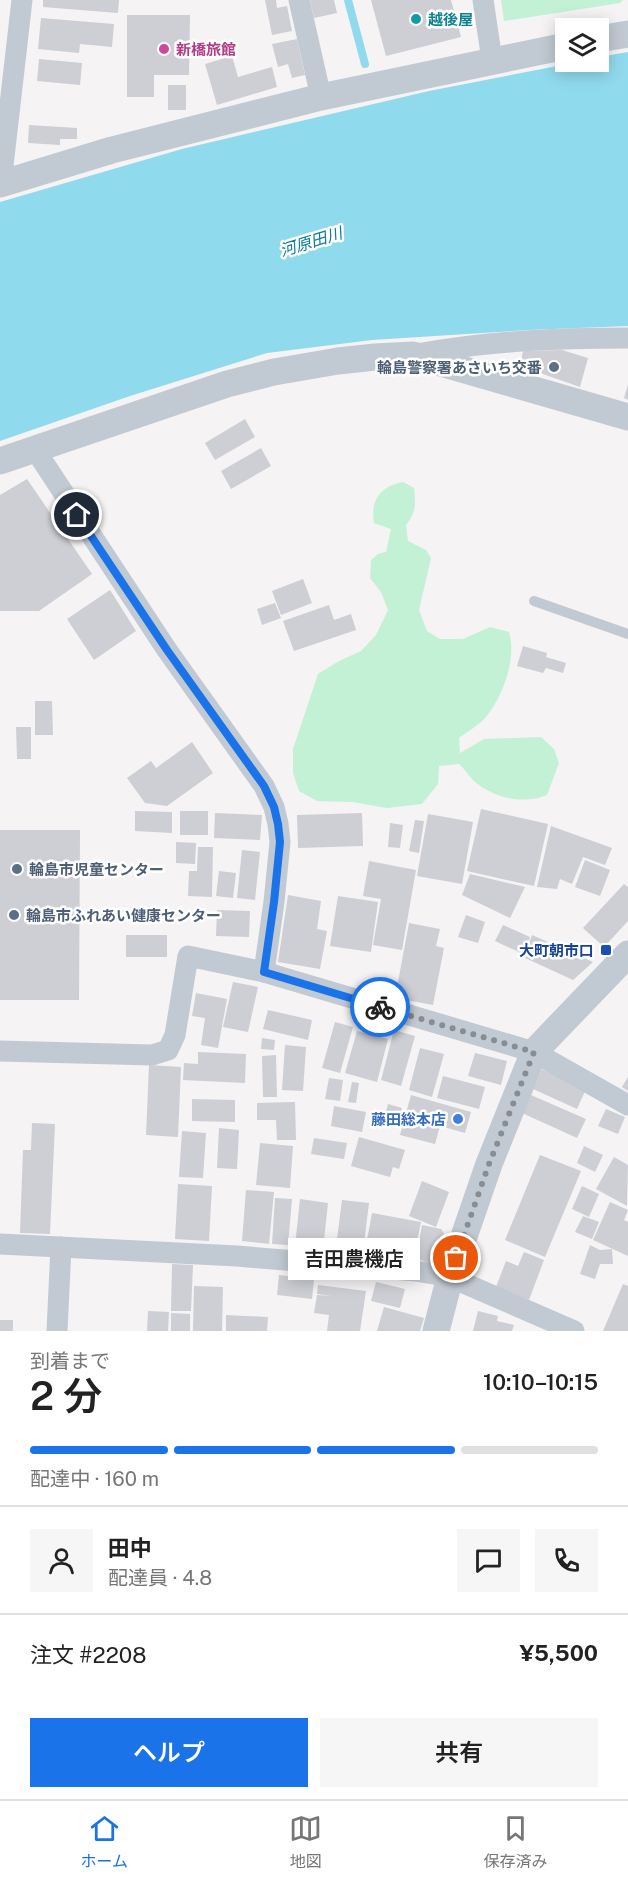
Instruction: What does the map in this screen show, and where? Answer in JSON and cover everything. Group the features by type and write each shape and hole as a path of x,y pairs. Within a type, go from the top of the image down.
{"street":[{"path":"22,0 8,42 0,183 112,150 321,97 555,48"},
{"path":"299,0 321,97"},
{"path":"483,0 492,60"},
{"path":"609,37 628,34"},
{"path":"0,461 227,384 274,372 338,361 413,355 513,340 628,338"},
{"path":"413,355 628,417"},
{"path":"34,448 167,650 264,786 274,807 280,842 264,972"},
{"path":"436,1331 450,1277 489,1164 534,1052 628,954"},
{"path":"0,1051 152,1055 168,1050 176,1035 188,956 264,972 534,1052 628,1105"},
{"path":"0,1244 237,1256 416,1270 450,1277 574,1331"},
{"path":"57,1331 61,1247"}],"lane":[{"path":"534,601 628,634"}],"green space":[{"path":"501,0 623,0 620,3 504,21"},
{"path":"403,482 414,488 415,494 412,516 406,525 408,541 426,550 431,558 419,610 427,631 440,639 463,639 490,627 509,632 510,665 503,688 486,717 459,738 460,753 484,739 541,737 554,749 559,763 547,795 530,799 503,797 476,783 459,764 439,766 438,784 422,804 387,808 352,802 317,801 299,791 293,773 293,749 318,674 361,651 376,635 388,610 381,592 370,578 371,560 378,554 386,552 391,529 374,523 373,515 379,495 389,487"}],"water":[{"name":"河原田川","path":"628,52 628,326 372,340 267,353 130,396 0,441 0,202 182,149 429,91 555,66 555,72 609,72 609,55"}],"building":[{"path":"43,0 119,0 118,13 43,7"},
{"path":"265,0 276,0 277,8 287,6 292,31 272,35"},
{"path":"310,0 334,0 337,13 314,18"},
{"name":"越後屋","path":"371,0 451,0 461,37 386,56"},
{"path":"127,15 190,15 189,75 154,75 154,97 127,97"},
{"path":"41,18 114,24 112,47 80,44 79,53 38,49"},
{"path":"297,39 305,75 292,78 288,64 278,67 272,44"},
{"path":"232,56 238,77 272,67 277,87 217,105 205,64"},
{"path":"39,59 82,63 80,85 37,81"},
{"path":"168,85 186,85 186,110 168,110"},
{"path":"29,125 77,128 77,139 60,139 60,145 28,143"},
{"path":"562,350 588,358 580,387 520,366 523,351"},
{"path":"628,385 628,400 624,398"},
{"path":"245,419 255,437 215,460 205,443"},
{"path":"261,448 271,466 231,489 221,471"},
{"path":"27,479 92,574 39,611 0,611 0,495"},
{"path":"303,579 312,603 281,615 272,591"},
{"path":"110,590 136,631 94,660 67,619"},
{"path":"275,603 281,618 262,625 257,609"},
{"path":"329,605 334,620 351,614 356,630 294,651 283,621"},
{"path":"523,646 547,653 546,657 566,663 563,673 546,668 543,673 517,666"},
{"path":"35,701 52,701 53,735 35,735"},
{"path":"16,727 31,727 31,759 17,759"},
{"path":"192,742 213,773 167,806 145,803 127,778 151,761 156,768"},
{"path":"481,809 548,824 534,886 467,871"},
{"path":"135,811 172,812 172,833 135,831"},
{"path":"180,811 208,811 208,835 180,835"},
{"path":"215,813 262,815 260,840 214,838"},
{"path":"362,813 363,846 298,848 297,815"},
{"path":"428,814 473,822 462,884 417,876"},
{"path":"415,820 424,821 419,853 409,851"},
{"path":"390,823 403,825 400,848 388,847"},
{"path":"551,826 612,848 605,865 583,857 572,884 560,879 557,889 537,887"},
{"path":"0,830 80,830 79,1000 0,1000"},
{"path":"176,842 196,843 195,864 176,863"},
{"path":"198,847 213,847 212,897 188,896 189,871 197,871"},
{"path":"242,850 260,852 255,900 237,898"},
{"path":"585,860 610,870 600,896 575,887"},
{"path":"369,861 416,870 402,950 373,945 381,899 363,896"},
{"path":"219,871 236,873 233,898 216,896"},
{"path":"470,874 525,887 510,918 462,895"},
{"path":"624,884 628,887 628,921 604,947 583,928"},
{"path":"288,895 321,901 317,929 327,931 320,969 278,962"},
{"path":"338,896 378,902 371,952 330,946"},
{"path":"217,910 250,911 249,937 216,936"},
{"path":"466,915 485,922 478,943 458,937"},
{"path":"409,923 440,929 436,946 444,948 433,1005 395,998"},
{"path":"503,925 530,937 523,954 495,941"},
{"path":"126,935 167,935 167,957 126,957"},
{"path":"532,935 593,962 573,980 523,957"},
{"path":"233,982 258,987 248,1032 223,1027"},
{"path":"196,993 227,999 218,1048 201,1045 205,1018 192,1016"},
{"path":"268,1010 312,1020 308,1040 263,1029"},
{"path":"335,1022 353,1027 340,1073 322,1068"},
{"path":"394,1030 415,1036 401,1086 381,1080"},
{"path":"357,1031 388,1039 377,1082 345,1073"},
{"path":"262,1038 275,1040 274,1050 261,1049"},
{"path":"285,1045 306,1047 303,1091 282,1090"},
{"path":"420,1048 444,1054 432,1097 409,1090"},
{"path":"198,1052 246,1054 245,1083 183,1080 184,1063 198,1064"},
{"path":"475,1053 507,1061 501,1085 468,1076"},
{"path":"276,1055 277,1097 263,1097 262,1056"},
{"path":"149,1065 181,1067 178,1137 146,1135"},
{"path":"542,1069 586,1089 577,1109 533,1089"},
{"path":"443,1076 485,1087 479,1109 437,1098"},
{"path":"628,1077 628,1091 622,1087"},
{"path":"329,1078 343,1080 340,1101 325,1099"},
{"path":"352,1082 359,1083 356,1103 348,1102"},
{"path":"411,1095 471,1112 465,1133 440,1126 435,1144 400,1135"},
{"path":"531,1095 586,1119 577,1138 522,1113"},
{"path":"192,1099 235,1100 235,1122 192,1121"},
{"path":"295,1102 296,1140 277,1140 276,1120 257,1120 257,1103"},
{"path":"388,1104 402,1108 397,1126 383,1122"},
{"path":"334,1106 366,1112 362,1132 331,1126"},
{"path":"606,1109 625,1117 618,1134 598,1126"},
{"path":"32,1123 55,1124 50,1234 20,1233 23,1150 31,1150"},
{"path":"219,1128 239,1130 237,1169 217,1168"},
{"path":"182,1131 206,1133 203,1178 179,1177"},
{"path":"359,1137 405,1150 399,1169 393,1167 390,1177 351,1166"},
{"path":"314,1138 347,1143 344,1159 311,1154"},
{"path":"260,1143 293,1146 290,1188 256,1185"},
{"path":"584,1146 603,1155 595,1172 577,1163"},
{"path":"540,1155 581,1171 545,1257 505,1240"},
{"path":"614,1157 628,1165 627,1206 596,1189"},
{"path":"422,1181 449,1192 436,1227 409,1216"},
{"path":"178,1184 212,1186 209,1241 175,1239"},
{"path":"582,1186 599,1194 589,1217 572,1209"},
{"path":"246,1190 274,1192 269,1244 242,1241"},
{"path":"275,1198 292,1199 288,1245 272,1244"},
{"path":"300,1199 328,1203 323,1249 295,1246"},
{"path":"342,1200 369,1203 363,1251 336,1247"},
{"path":"610,1202 628,1210 624,1220 628,1222 628,1256 593,1240"},
{"path":"372,1213 421,1222 414,1257 365,1251"},
{"path":"583,1216 599,1222 592,1239 575,1232"},
{"path":"422,1225 441,1229 444,1233 433,1265 416,1258"},
{"path":"590,1245 600,1250 612,1249 613,1264 600,1264 595,1279 580,1274"},
{"path":"524,1252 544,1260 529,1300 496,1287 506,1261 518,1266"},
{"path":"172,1264 193,1265 191,1311 171,1311"},
{"path":"279,1275 314,1279 312,1299 277,1295"},
{"path":"376,1282 405,1289 400,1308 371,1301"},
{"path":"623,1284 628,1286 628,1331 603,1331"},
{"path":"318,1285 366,1291 360,1331 327,1331 329,1315 314,1313 317,1295 332,1296 317,1294"},
{"path":"194,1286 223,1287 222,1331 193,1331"},
{"path":"384,1307 424,1318 420,1331 377,1331"},
{"path":"148,1311 169,1312 168,1331 147,1331"},
{"path":"478,1311 498,1316 497,1321 514,1325 512,1331 473,1331"},
{"path":"171,1313 190,1314 190,1331 171,1331"},
{"path":"226,1315 268,1317 267,1331 226,1331"},
{"path":"0,1320 13,1320 13,1331 0,1331"}],"waterway":[{"path":"348,0 365,64"}],"way so far":[{"path":"380,1007 534,1052 489,1164 456,1258"}],"place":[{"name":"越後屋","path":"416,19"},
{"name":"新橋旅館","path":"164,49"},
{"name":"輪島警察署あさいち交番","path":"554,367"},
{"name":"輪島市児童センター","path":"17,869"},
{"name":"輪島市ふれあい健康センター","path":"14,915"},
{"name":"大町朝市口","path":"606,950"},
{"name":"藤田総本店","path":"458,1119"},
{"name":"吉田農機店","path":"456,1258"}],"route":[{"path":"77,515 167,650 264,786 274,807 280,842 264,972 380,1007"}]}
